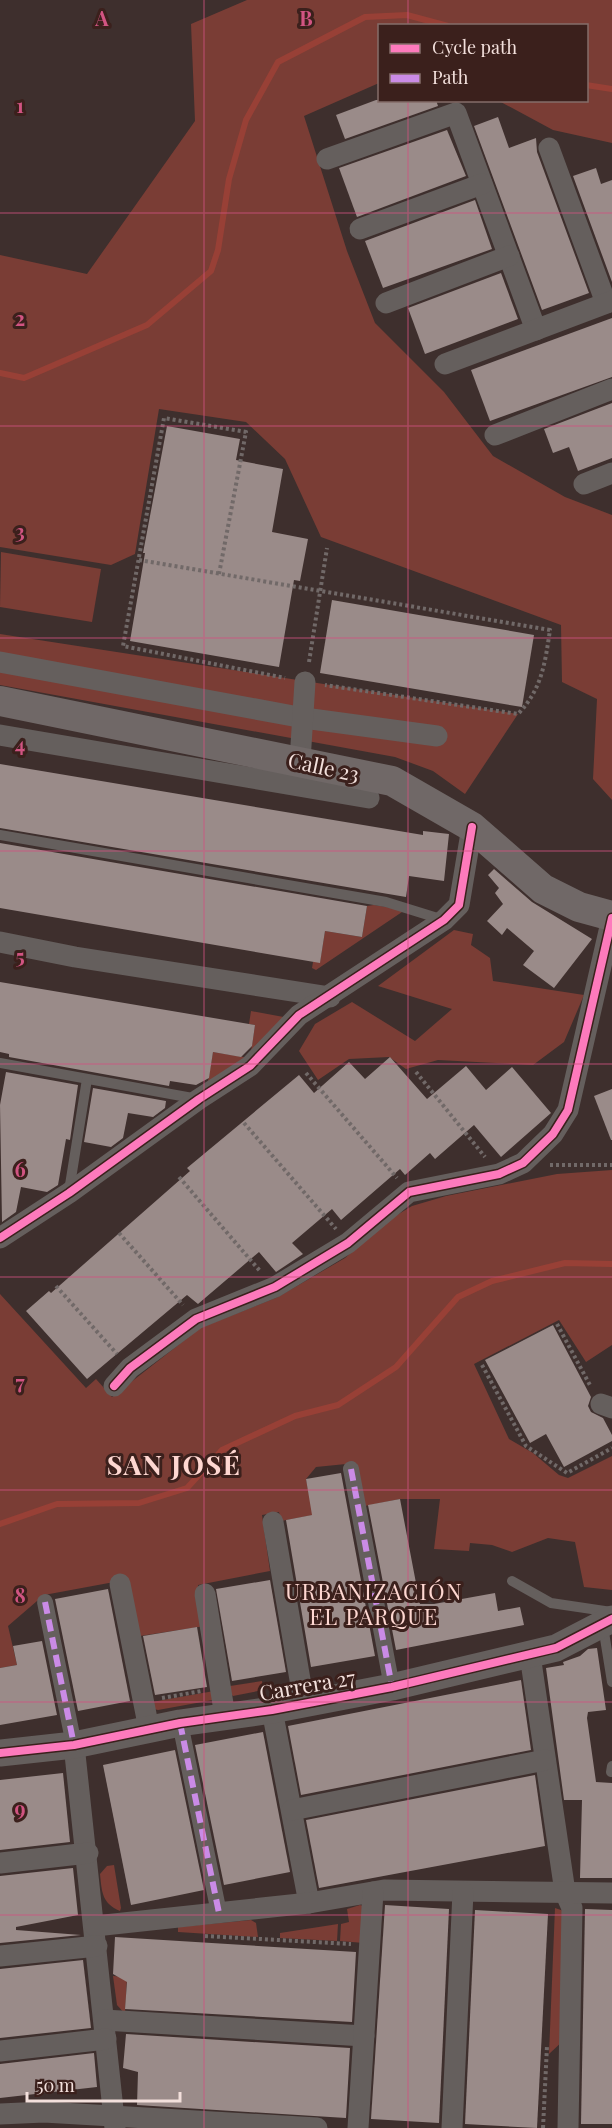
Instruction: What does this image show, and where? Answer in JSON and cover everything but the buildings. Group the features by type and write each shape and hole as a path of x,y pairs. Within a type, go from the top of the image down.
{"main road":[{"name":"Calle 23","path":"0,701 392,780 472,827 543,889 579,907 612,917"}],"street":[{"path":"327,159 456,113 536,330"},
{"path":"446,363 609,302 549,148"},
{"path":"360,229 482,184"},
{"path":"386,303 509,256"},
{"path":"495,435 612,389"},
{"path":"584,484 612,473"},
{"path":"0,662 304,718 437,736"},
{"path":"300,761 305,682"},
{"path":"0,735 369,798"},
{"path":"0,1238 69,1193 198,1099 250,1066 299,1015 330,997 444,920 459,905 472,827"},
{"path":"114,1386 130,1368 196,1318 275,1287 348,1243 409,1192 499,1174 523,1163 553,1134 568,1110 612,917"},
{"path":"0,942 75,957 330,997"},
{"path":"351,1468 392,1687"},
{"path":"273,1522 304,1703"},
{"path":"120,1584 149,1729"},
{"path":"205,1594 225,1716"},
{"path":"45,1602 74,1745 88,1853 114,2122"},
{"name":"Carrera 27","path":"0,1753 74,1745 180,1723 272,1710 392,1687 556,1647 609,1618"},
{"path":"530,1655 565,1892 572,1908 568,2128"},
{"path":"272,1710 309,1903"},
{"path":"180,1723 219,1913"},
{"path":"292,1810 545,1760"},
{"path":"0,1863 88,1853"},
{"path":"0,1956 219,1913 309,1903 373,1892 397,1890 612,1893"},
{"path":"358,2128 373,1892"},
{"path":"452,2128 463,1892"},
{"path":"0,2051 105,2030 364,2036"},
{"path":"0,2115 44,2112 114,2122 317,2128"}],"lane":[{"path":"0,835 386,902 444,920"},
{"path":"0,1063 198,1099"},
{"path":"69,1193 87,1079"},
{"path":"512,1581 551,1603 609,1618 612,1682"},
{"path":"611,1772 612,1766"}],"path":[{"path":"123,646 164,418 246,432 219,574"},
{"path":"305,682 327,548"},
{"path":"139,560 550,630 544,670 532,700 518,714"},
{"path":"416,1072 499,1174"},
{"path":"306,1073 409,1192"},
{"path":"243,1123 348,1243"},
{"path":"523,1163 583,1167 612,1165"},
{"path":"179,1177 275,1287"},
{"path":"119,1233 196,1318"},
{"path":"56,1286 130,1368"},
{"path":"557,1324 606,1406"},
{"path":"482,1365 526,1446 567,1473 612,1448"},
{"path":"144,1701 221,1688"},
{"path":"196,1936 369,1946"}],"shaded area":[{"path":"247,0 612,0 612,143 553,130 501,102 588,102 588,24 378,24 378,83 304,116 347,251 375,323 444,392 493,456 565,497 612,515 612,800 593,779 597,699 562,682 561,625 321,537 285,459 246,422 159,409 135,554 111,565 0,547 0,255 87,274 195,121 191,24"},
{"path":"1,552 101,569 92,622 0,607"},
{"path":"0,634 518,714 465,794 433,771 395,757 0,685"},
{"path":"367,906 405,910 316,970 312,968 313,962 320,962 325,931 362,937"},
{"path":"454,930 473,934 471,945 490,958 493,981 584,995 564,1042 533,1065 438,1060 406,1069 389,1057 349,1059 318,1080 299,1051 315,1024 352,1002 415,1041 452,1009 378,986"},
{"path":"251,1011 289,1018 250,1058 255,1025 249,1024"},
{"path":"213,1052 250,1058 207,1087"},
{"path":"612,1170 612,1345 586,1362 559,1320 474,1364 509,1439 533,1453 559,1475 568,1478 612,1456 612,1590 584,1587 575,1542 548,1538 512,1552 492,1545 470,1543 469,1551 434,1549 440,1499 400,1499 365,1506 356,1463 316,1467 306,1479 313,1515 281,1521 279,1512 262,1515 270,1571 198,1585 205,1626 140,1636 125,1580 44,1595 8,1626 17,1665 0,1668 0,1294 86,1388 96,1379 112,1397 200,1328 278,1297 345,1258 387,1221 412,1206 446,1196 557,1174"},
{"path":"262,1681 263,1690 233,1696 230,1693 230,1686"},
{"path":"214,1691 213,1700 158,1710 154,1709 152,1702"},
{"path":"114,1865 120,1911 106,1901 101,1887 100,1874 107,1866"},
{"path":"363,1906 364,1943 340,1941 341,1924 349,1922 347,1909"},
{"path":"555,1908 567,1912 564,2040 549,2054"},
{"path":"251,1920 256,1923 258,1937 178,1932 178,1927"},
{"path":"338,1924 337,1941 280,1938 280,1933"},
{"path":"113,1976 127,1977 125,2014 117,2005"}],"waterway":[{"path":"0,373 24,378 147,325 211,271 218,250 229,179 246,120 278,62 365,17 407,15 441,24"},
{"path":"588,85 612,89"},
{"path":"0,1524 57,1504 139,1503 187,1488 222,1450 295,1416 338,1405 396,1367 458,1297 492,1281 565,1263 612,1264"}],"marked path":[{"path":"351,1469 392,1687"},
{"path":"45,1602 74,1745"},
{"path":"180,1723 219,1913"}],"cycle path":[{"path":"0,1238 69,1193 199,1099 250,1066 299,1015 444,920 459,905 472,827"},
{"path":"114,1386 130,1368 196,1319 275,1287 348,1243 409,1192 499,1174 523,1163 553,1134 568,1110 612,918"},
{"path":"0,1753 74,1745 180,1723 272,1710 392,1687 556,1648 612,1619"}],"district":[{"name":"SAN JOSÉ","path":"174,1464"},
{"name":"URBANIZACIÓN EL PARQUE","path":"374,1604"}]}
